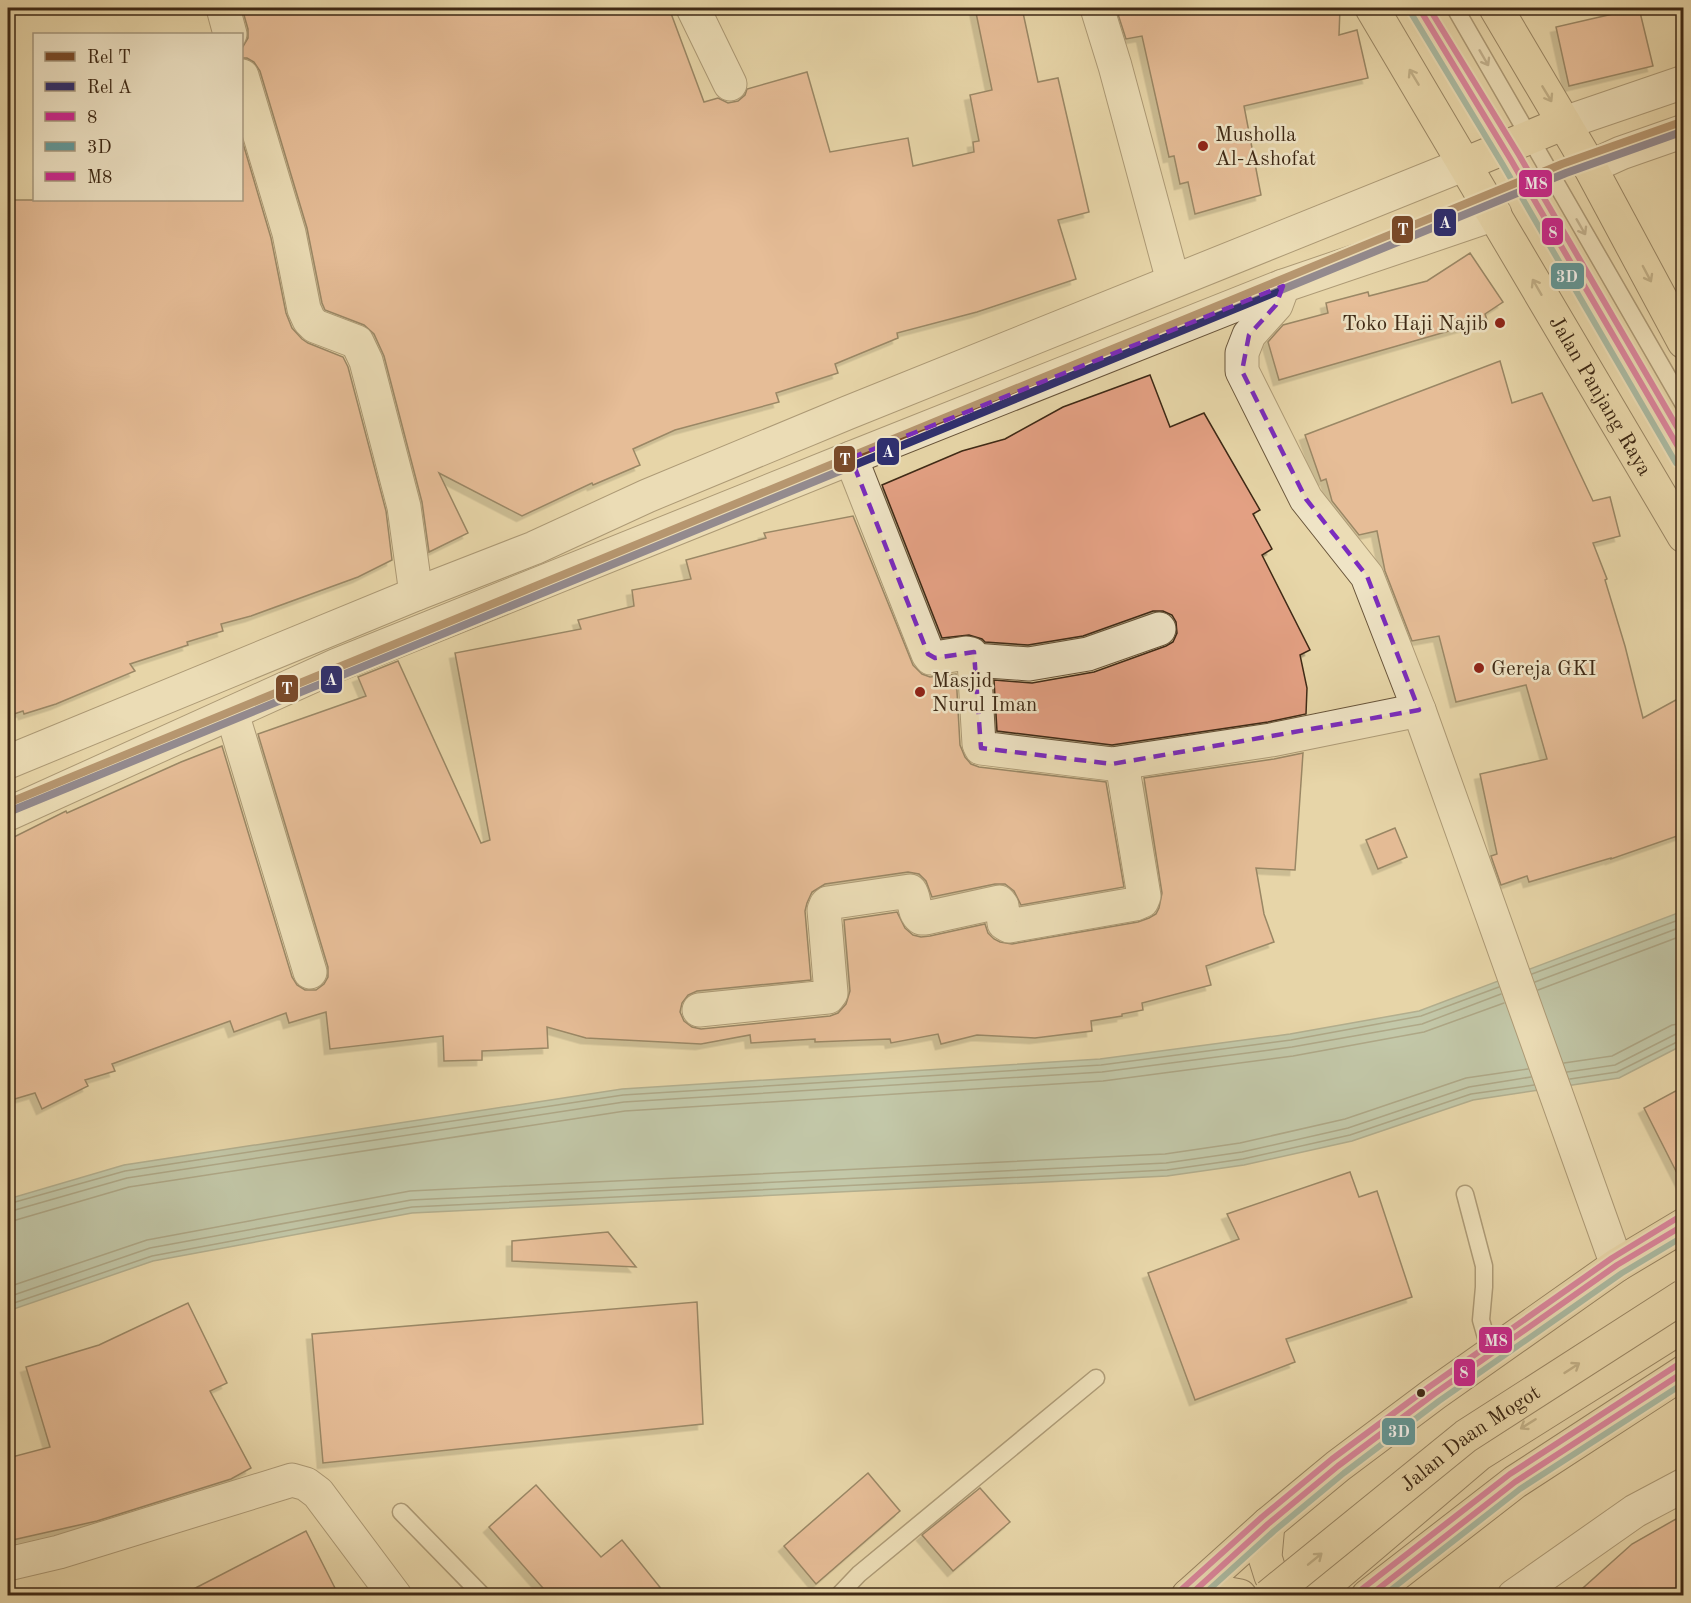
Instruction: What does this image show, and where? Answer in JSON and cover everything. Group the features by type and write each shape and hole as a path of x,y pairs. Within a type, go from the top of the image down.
{"main road":[{"name":"Jalan Panjang Raya","path":"1372,8 1683,536"},
{"path":"1496,8 1590,167 1683,342"},
{"path":"1465,164 1564,123"},
{"path":"1188,1595 1338,1466 1434,1394 1617,1265 1683,1226"},
{"name":"Jalan Daan Mogot","path":"1269,1596 1466,1436 1683,1296"},
{"name":"Jalan Daan Mogot","path":"1312,1596 1479,1454 1683,1325"},
{"path":"1368,1596 1515,1482 1683,1372"},
{"path":"1268,1524 1265,1557 1271,1576 1284,1596"},
{"path":"1188,1595 1213,1592 1240,1596"}],"street":[{"path":"223,8 230,33"},
{"path":"693,8 730,84"},
{"path":"1097,8 1173,281"},
{"path":"243,79 289,233 304,309 315,326 357,342 366,360 404,507 416,594"},
{"path":"1564,123 1683,82"},
{"path":"1590,167 1621,153 1683,131"},
{"path":"8,762 416,594 534,548 648,496 1465,164"},
{"path":"8,814 337,665 1282,286 1494,214"},
{"path":"1282,286 1276,305 1250,335 1242,353 1242,371 1306,499 1367,576 1419,710 1617,1265"},
{"path":"851,458 928,654 931,658 935,658 966,653 971,654 974,660 981,748 1112,764 1271,740 1419,710"},
{"path":"974,660 1029,664 1088,654 1159,628"},
{"path":"232,713 310,972"},
{"path":"699,1010 828,997 831,993 824,910 828,903 906,890 912,894 916,912 921,918 999,902 1002,906 1004,922 1009,926 1142,901 1144,896 1122,763"},
{"path":"8,1564 59,1552 292,1480 306,1484 318,1493 395,1596"},
{"path":"1514,1596 1635,1511 1683,1485"}],"lane":[{"path":"1419,8 1516,143 1683,405"},
{"path":"1455,8 1516,143 1683,458"},
{"path":"1465,1194 1484,1266 1481,1320 1491,1355"},
{"path":"838,1596 859,1574 1096,1378"},
{"path":"401,1512 483,1596"}],"highlighted area":[{"path":"1283,286 1276,305 1249,335 1242,371 1306,499 1367,576 1419,710 1112,764 981,748 974,652 935,658 928,654 851,458"}],"water":[{"path":"1683,911 1683,1045 1619,1078 1473,1100 1352,1141 1244,1165 1167,1176 412,1213 153,1261 8,1311 8,1199 124,1165 622,1089 1100,1059 1290,1034 1419,1011"}],"building":[{"path":"242,8 669,8 704,102 718,98 728,103 738,101 745,95 747,89 807,72 830,152 908,138 913,166 974,152 973,142 979,141 970,95 992,90 975,8 1022,8 1038,82 1058,78 1089,212 1058,220 1076,279 977,312 897,333 898,338 835,364 838,373 776,393 779,402 675,430 633,449 640,465 593,485 592,483 522,516 439,473 468,533 429,552 422,502 384,356 374,334 364,325 325,310 322,303 307,228 260,71 254,62 243,58 243,46 248,38"},
{"path":"1116,8 1340,8 1339,35 1357,30 1368,78 1244,106 1261,195 1195,214 1188,182 1180,184 1174,156 1169,157 1142,36 1126,39"},
{"path":"1639,8 1653,66 1569,86 1556,27"},
{"path":"243,143 271,238 286,313 292,328 308,343 343,357 348,367 386,511 392,560 358,577 251,616 221,624 223,631 130,664 135,671 56,704 24,714 23,711 8,716 8,483 13,482 8,446 8,200 243,201"},
{"path":"1470,253 1503,302 1485,314 1487,320 1279,380 1268,342 1283,325 1328,313 1326,303 1368,292 1369,296 1427,281"},
{"path":"1500,361 1512,403 1542,393 1593,501 1610,497 1620,536 1593,543 1607,579 1605,580 1643,718 1683,696 1683,834 1611,859 1529,882 1527,876 1501,885 1491,856 1497,854 1480,774 1547,759 1526,685 1456,702 1439,636 1412,641 1385,571 1377,531 1359,535 1332,501 1326,479 1321,481 1305,435"},
{"path":"1150,375 1170,427 1204,413 1260,510 1253,514 1272,549 1262,555 1310,650 1300,655 1307,688 1306,714 1268,722 1112,745 997,731 994,680 1032,683 1094,672 1173,642 1177,633 1176,622 1172,615 1163,611 1153,611 1083,636 1028,645 985,642 969,635 942,638 882,485 962,451 1005,439 1063,407"},
{"path":"853,516 913,665 922,674 930,677 956,674 960,745 965,757 971,764 979,767 1106,782 1124,887 1021,905 1014,891 1005,884 932,897 926,881 919,874 908,872 825,884 812,892 805,911 811,980 697,991 688,995 682,1003 680,1012 684,1021 692,1027 701,1029 830,1016 838,1013 846,1004 850,991 844,920 897,912 905,928 913,935 921,937 985,924 988,933 994,939 1012,944 1138,922 1149,918 1156,914 1162,893 1144,778 1303,753 1295,870 1256,868 1264,914 1274,942 1206,966 1211,985 1142,1003 1143,1010 1091,1021 1092,1031 1035,1038 977,1035 941,1044 938,1034 891,1043 890,1039 815,1042 815,1039 751,1043 750,1035 701,1044 586,1038 547,1027 548,1048 482,1051 482,1060 444,1061 443,1036 330,1049 326,1012 289,1023 286,1013 234,1032 230,1021 112,1064 115,1071 85,1080 88,1086 42,1109 35,1093 8,1101 8,840 66,811 67,813 222,746 292,977 297,985 305,990 316,990 324,984 328,977 328,967 258,734 366,696 358,677 398,661 481,843 490,840 455,653 581,629 578,620 634,606 632,590 691,579 686,560 766,538 764,533"},
{"path":"1395,828 1407,857 1378,869 1366,840"},
{"path":"1683,1087 1683,1185 1644,1108"},
{"path":"1350,1172 1359,1197 1377,1191 1412,1297 1286,1339 1295,1362 1195,1400 1148,1273 1239,1239 1227,1214"},
{"path":"608,1232 636,1267 512,1261 512,1241"},
{"path":"697,1302 703,1424 323,1463 312,1334"},
{"path":"188,1303 227,1383 210,1391 251,1468 231,1479 97,1521 8,1541 8,1458 50,1447 26,1367 99,1345"},
{"path":"868,1473 900,1511 816,1584 784,1546"},
{"path":"536,1485 601,1557 622,1540 667,1596 550,1596 489,1527"},
{"path":"980,1488 1010,1522 953,1571 922,1535"},
{"path":"1683,1515 1683,1596 1574,1596 1632,1544"},
{"path":"306,1531 339,1596 180,1596"}],"rail line":[{"name":"T","path":"8,803 1562,164 1684,121"},
{"name":"A","path":"11,811 1566,173 1684,131"}],"transit line":[{"name":"8","path":"1419,8 1511,160 1684,457"},
{"name":"M8","path":"1429,8 1519,155 1684,439"},
{"name":"3D","path":"1411,13 1503,165 1676,463"},
{"name":"M8","path":"1182,1589 1262,1517 1332,1459 1429,1387 1612,1258 1679,1217"},
{"name":"8","path":"1189,1596 1268,1524 1338,1466 1434,1394 1617,1265 1684,1225"},
{"name":"3D","path":"1202,1596 1274,1531 1344,1473 1439,1401 1622,1273 1684,1236"},
{"name":"M8","path":"1362,1589 1510,1474 1679,1364"},
{"name":"8","path":"1369,1596 1515,1482 1684,1372"},
{"name":"3D","path":"1383,1596 1520,1489 1684,1383"}],"place":[{"name":"Musholla Al-Ashofat","path":"1203,146"},
{"name":"Toko Haji Najib","path":"1500,323"},
{"name":"Gereja GKI","path":"1479,668"},
{"name":"Masjid Nurul Iman","path":"920,692"}]}
